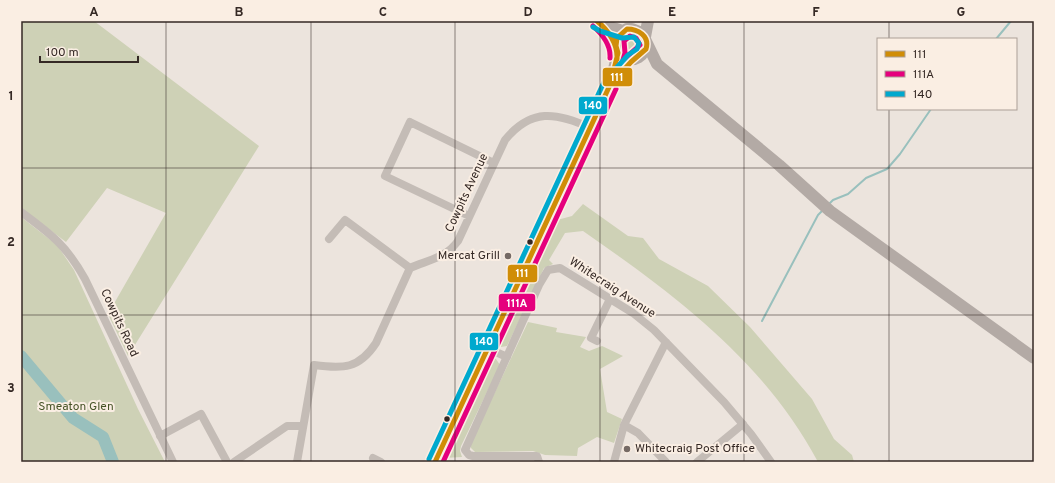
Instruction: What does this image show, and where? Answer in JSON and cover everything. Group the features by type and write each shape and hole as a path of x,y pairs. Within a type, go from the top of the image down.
{"main road":[{"path":"610,85 635,59 644,52 648,21"},
{"path":"600,23 617,50 625,58 658,64"},
{"path":"600,23 629,27 637,30 645,40 658,64 779,165 830,211 1034,358"},
{"path":"435,462 610,85 617,50 617,38 629,27"}],"street":[{"name":"Cowpits Avenue","path":"410,268 438,258 452,249 505,140 513,130 533,118 547,115 560,116 591,128"},
{"path":"469,216 385,176 410,122 494,163"},
{"name":"Cowpits Road","path":"21,212 53,236 74,259 173,462"},
{"path":"296,462 314,365 344,367 354,365 370,354 410,268 345,220 329,239"},
{"name":"Whitecraig Avenue","path":"507,357 539,285 548,270 560,268 641,319 666,342 724,402 743,424 771,462"},
{"path":"597,342 590,338 610,299"},
{"path":"614,462 624,425 666,342"},
{"path":"487,348 507,357 465,450 469,455 473,456 537,456 540,462"},
{"path":"160,436 201,414 227,462"},
{"path":"697,462 743,424"},
{"path":"624,425 638,433 666,462"},
{"path":"234,462 287,426 303,426"},
{"path":"373,458 381,462"}],"green space":[{"path":"21,21 94,21 259,146 128,356 108,314 166,213 107,188 66,242 21,208"},
{"path":"626,35 636,35 642,44 637,53 627,54 620,43"},
{"path":"583,204 628,236 643,238 659,259 708,286 750,327 812,399 834,439 852,455 854,462 818,462 796,426 771,392 744,361 684,306 651,280 583,231 565,233 549,260 553,264 544,268 507,346 501,347 498,345 497,342 557,220 572,216"},
{"name":"Smeaton Glen","path":"21,217 57,245 74,270 138,409 165,462 21,462"},
{"path":"528,322 557,328 556,332 586,337 580,347 589,351 602,346 623,356 600,369 607,412 622,419 614,443 597,437 578,448 577,456 545,455 533,451 475,452 471,448 471,443"},
{"path":"492,358 496,359 500,365 461,446 460,451 462,457 444,458 489,361"}],"waterway":[{"path":"997,38 1011,21"},
{"path":"829,204 833,200 848,194 866,178 887,169 900,154 930,110"},
{"path":"762,321 818,215 823,210"},
{"path":"21,356 73,418 103,437 113,462"}],"transit line":[{"name":"111","path":"597,21 612,38 616,48 617,59"},
{"name":"111A","path":"593,26 605,40 609,49 610,58"},
{"name":"140","path":"429,459 604,82 628,55 637,49 639,43 634,37 622,38 600,31 593,27"},
{"name":"111","path":"627,29 635,30 645,37 647,44 646,49 631,62 610,85 618,53 616,46 617,38 627,29"},
{"name":"111A","path":"630,36 636,38 640,45 623,60 625,53 624,41 630,36"},
{"name":"111","path":"435,462 610,85"},
{"name":"111A","path":"443,462 616,89"}],"place":[{"name":"Mercat Grill","path":"508,256"},
{"name":"Whitecraig Post Office","path":"627,449"}]}
